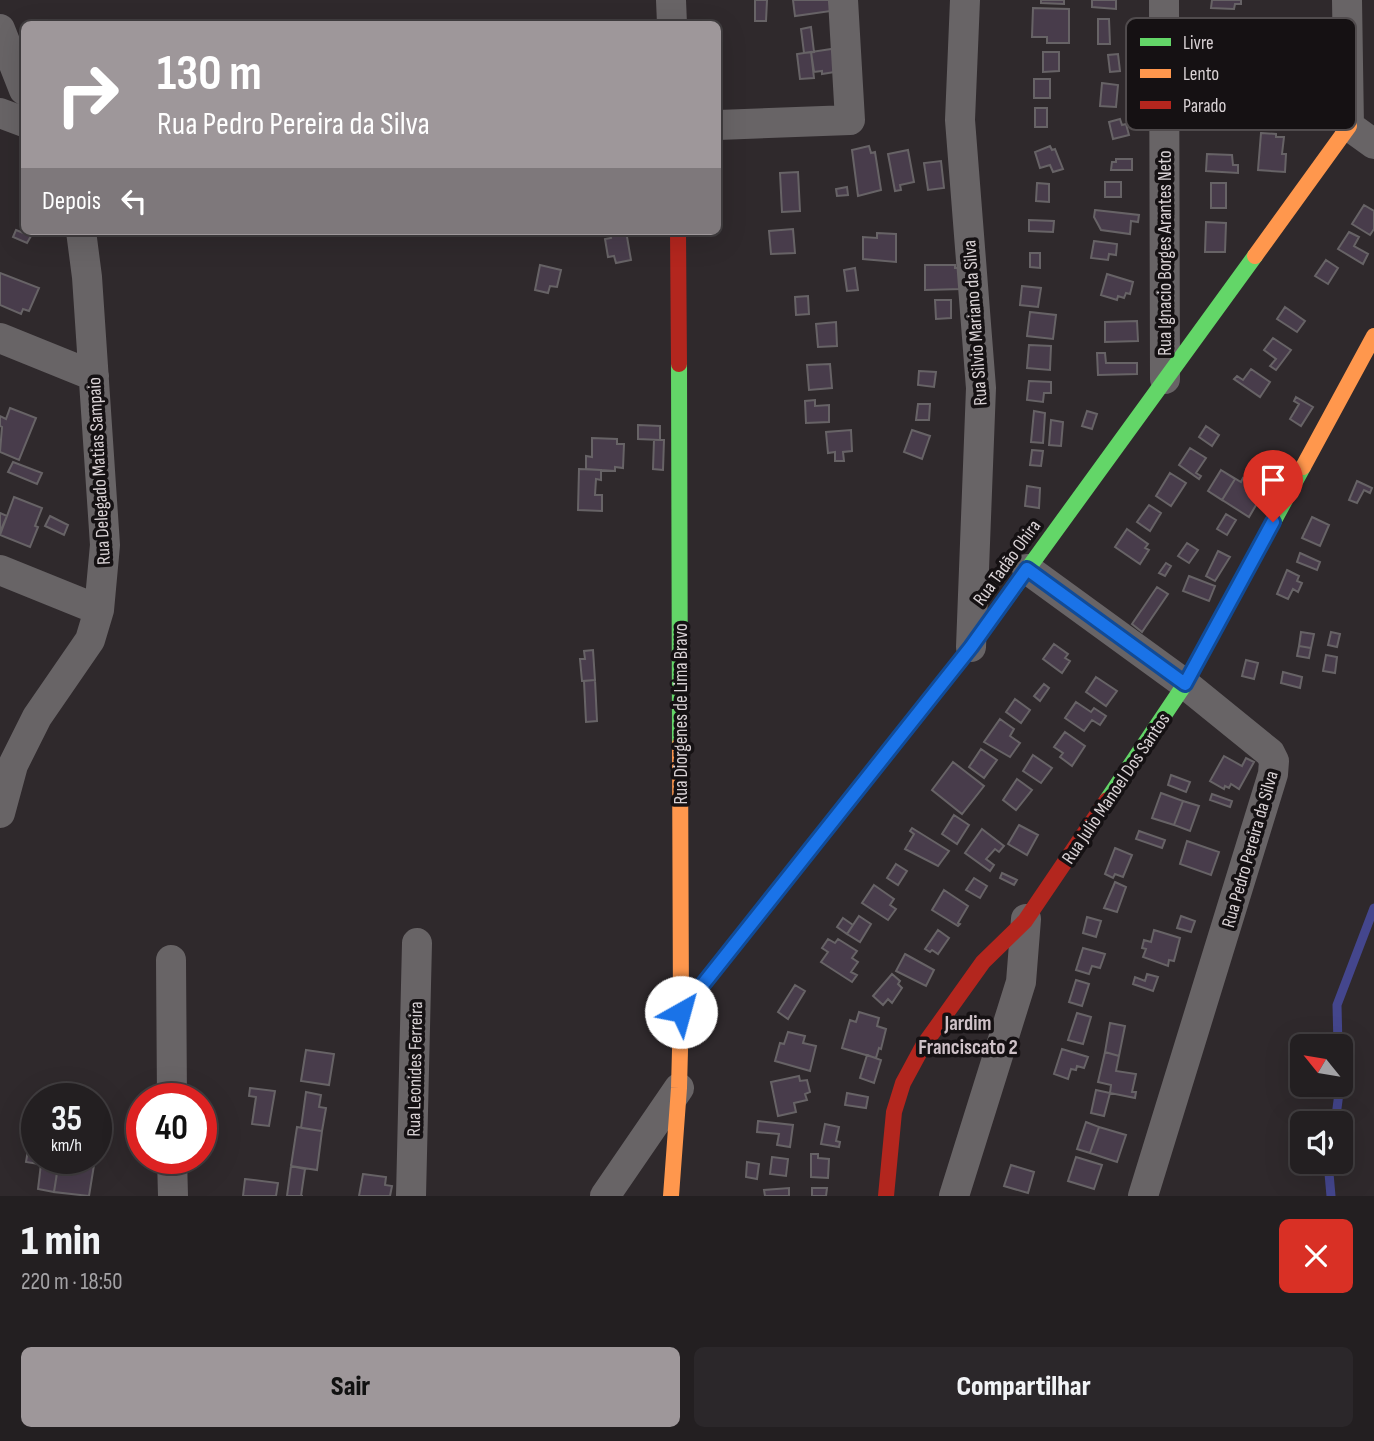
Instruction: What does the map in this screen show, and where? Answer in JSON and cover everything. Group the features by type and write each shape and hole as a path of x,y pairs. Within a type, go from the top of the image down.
{"street":[{"path":"671,0 672,21"},
{"path":"721,125 850,120 843,0"},
{"name":"Rua Silvio Mariano da Silva","path":"965,0 960,120 981,388 971,647"},
{"name":"Rua Ignacio Borges Arantes Neto","path":"1164,0 1164,18"},
{"path":"1347,0 1347,18"},
{"path":"0,30 21,82"},
{"path":"0,113 21,121"},
{"name":"Rua Ignacio Borges Arantes Neto","path":"1164,130 1165,379"},
{"name":"Rua Tadão Ohira","path":"681,1012 971,647 1346,130"},
{"path":"1355,130 1374,144"},
{"name":"Rua Delegado Matias Sampaio","path":"0,813 13,765 37,716 90,640 99,610 105,545 86,267 81,235"},
{"name":"Rua Diorgenes de Lima Bravo","path":"671,1196 679,1088 681,1012 678,235"},
{"name":"Rua Julio Manoel Dos Santos","path":"886,1196 894,1112 903,1083 923,1046 983,962 1026,919 1185,684 1374,336"},
{"path":"0,338 94,376"},
{"name":"Rua Pedro Pereira da Silva","path":"1027,569 1185,684 1270,753 1275,767 1143,1196"},
{"path":"0,570 99,610"},
{"path":"954,1196 1021,982 1026,919"},
{"name":"Rua Leonides Ferreira","path":"411,1196 417,943"},
{"path":"171,960 172,1083"},
{"path":"605,1196 679,1088"},
{"path":"172,1174 173,1196"}],"building":[{"path":"755,0 767,0 766,21 755,21"},
{"path":"793,0 829,0 831,11 795,16"},
{"path":"1041,0 1064,0 1064,4 1041,3"},
{"path":"1092,0 1116,0 1116,9 1092,7"},
{"path":"1212,0 1241,0 1241,4 1235,4 1234,9 1211,8"},
{"path":"1033,8 1069,9 1069,43 1047,43 1047,37 1032,37"},
{"path":"1098,19 1109,19 1110,44 1098,44"},
{"path":"811,27 814,52 804,53 801,29"},
{"path":"838,48 841,71 822,74 822,71 814,72 811,52"},
{"path":"811,52 814,78 800,79 797,54"},
{"path":"1043,52 1059,52 1059,71 1043,72"},
{"path":"1118,54 1120,71 1110,72 1108,55"},
{"path":"1034,79 1050,79 1050,98 1034,98"},
{"path":"1102,83 1118,85 1116,107 1100,106"},
{"path":"1035,108 1047,108 1047,127 1035,127"},
{"path":"1120,119 1122,125 1126,124 1129,135 1113,139 1109,122"},
{"path":"1261,133 1284,137 1282,154 1286,154 1285,172 1258,170"},
{"path":"869,146 871,153 875,152 881,190 858,196 852,150"},
{"path":"1050,146 1052,150 1055,149 1063,169 1053,172 1050,165 1040,168 1035,152"},
{"path":"908,150 914,182 900,185 901,190 895,191 888,154"},
{"path":"1207,154 1232,155 1233,165 1238,165 1238,173 1206,171"},
{"path":"1116,159 1132,159 1132,170 1111,170 1112,162 1116,162"},
{"path":"941,161 944,188 928,190 924,163"},
{"path":"798,172 800,211 782,212 780,173"},
{"path":"1105,182 1121,182 1121,197 1105,197"},
{"path":"1037,183 1049,184 1049,202 1036,201"},
{"path":"1211,183 1226,183 1226,208 1211,208"},
{"path":"847,187 848,195 837,196 836,189"},
{"path":"1364,205 1374,211 1374,229 1370,235 1352,224"},
{"path":"1095,210 1139,215 1138,222 1131,221 1130,234 1101,230 1094,217"},
{"path":"1029,220 1054,221 1053,232 1029,231"},
{"path":"1206,222 1226,223 1225,252 1205,252"},
{"path":"793,229 795,253 771,254 769,231"},
{"path":"16,230 21,232 21,235 31,236 27,243 13,237"},
{"path":"1349,232 1359,237 1354,246 1368,254 1363,264 1338,249"},
{"path":"877,233 896,234 896,262 863,259 863,237 877,238"},
{"path":"610,235 627,235 631,260 616,263 614,256 608,257 605,239 611,238"},
{"path":"1094,241 1117,244 1116,255 1109,254 1108,260 1091,258"},
{"path":"1030,253 1040,253 1040,268 1030,267"},
{"path":"1326,260 1338,268 1328,284 1315,276"},
{"path":"540,265 561,270 557,287 550,286 548,293 535,290"},
{"path":"925,265 968,268 962,289 925,290"},
{"path":"855,268 858,290 847,291 844,270"},
{"path":"0,273 39,288 29,311 23,309 21,314 0,305"},
{"path":"1107,274 1133,282 1130,294 1126,293 1124,298 1118,296 1117,300 1101,295"},
{"path":"1022,286 1041,288 1038,307 1020,305"},
{"path":"808,296 809,314 796,315 795,297"},
{"path":"935,300 951,300 951,318 936,319"},
{"path":"1285,307 1305,321 1297,332 1277,319"},
{"path":"1030,312 1056,315 1053,339 1027,336"},
{"path":"1137,321 1138,341 1105,342 1105,322"},
{"path":"836,322 837,346 818,347 816,324"},
{"path":"1273,338 1291,350 1276,370 1270,366 1276,359 1264,350"},
{"path":"1029,345 1051,346 1050,370 1027,368"},
{"path":"1097,353 1105,353 1106,363 1137,363 1137,374 1098,375"},
{"path":"830,364 832,388 809,390 807,365"},
{"path":"1251,369 1270,382 1260,397 1234,379 1237,376 1243,380"},
{"path":"919,371 936,372 934,387 918,385"},
{"path":"1029,381 1051,382 1051,393 1044,393 1043,402 1027,400"},
{"path":"1296,397 1313,407 1301,426 1290,419 1299,404 1294,401"},
{"path":"815,400 815,406 829,405 829,422 806,423 805,401"},
{"path":"918,404 930,404 929,420 916,420"},
{"path":"10,408 36,418 19,460 0,452 0,416 6,419"},
{"path":"1034,411 1045,413 1043,443 1031,442"},
{"path":"1087,411 1097,414 1092,429 1082,426"},
{"path":"1051,420 1063,422 1061,446 1049,445"},
{"path":"638,425 660,426 660,440 638,439"},
{"path":"1206,426 1219,435 1212,446 1199,437"},
{"path":"851,430 852,451 843,452 844,461 835,461 835,452 828,453 826,432"},
{"path":"912,430 930,436 922,459 904,452"},
{"path":"592,438 617,439 617,444 624,444 623,468 615,467 615,471 586,469 586,456 592,457"},
{"path":"654,440 664,440 663,470 653,469"},
{"path":"1190,448 1206,458 1196,473 1201,476 1199,479 1179,465"},
{"path":"1032,450 1043,451 1041,466 1030,465"},
{"path":"13,462 42,473 37,484 8,472"},
{"path":"579,469 601,470 601,480 596,479 595,495 602,495 602,511 578,510"},
{"path":"1221,470 1241,482 1243,478 1252,484 1249,487 1262,495 1249,517 1208,491"},
{"path":"1221,470 1235,479 1222,500 1208,491"},
{"path":"1170,473 1186,483 1171,506 1156,496"},
{"path":"1357,481 1372,488 1370,493 1364,490 1357,503 1349,500"},
{"path":"1027,486 1040,488 1039,508 1025,506"},
{"path":"14,497 42,508 30,547 0,535"},
{"path":"1149,505 1161,513 1150,531 1137,522"},
{"path":"0,513 7,516 0,532"},
{"path":"1226,514 1236,520 1227,535 1217,529"},
{"path":"50,516 68,525 64,535 45,526"},
{"path":"1312,517 1329,525 1320,546 1302,538"},
{"path":"1127,529 1148,544 1145,548 1149,550 1140,564 1115,547"},
{"path":"1187,543 1198,550 1189,563 1178,556"},
{"path":"1218,551 1230,557 1215,581 1206,576"},
{"path":"1300,553 1320,562 1317,570 1297,562"},
{"path":"1166,563 1171,566 1165,576 1159,573"},
{"path":"1287,570 1299,576 1297,581 1302,583 1298,592 1293,589 1288,599 1277,594"},
{"path":"1189,576 1215,586 1209,601 1183,591"},
{"path":"1157,587 1168,594 1142,632 1132,624"},
{"path":"1301,632 1314,634 1311,648 1299,646"},
{"path":"1331,632 1340,634 1337,647 1328,645"},
{"path":"1054,644 1068,654 1065,658 1070,661 1062,673 1043,659"},
{"path":"1299,646 1311,648 1309,658 1297,656"},
{"path":"593,650 595,680 582,681 580,659 585,659 584,651"},
{"path":"1326,655 1337,657 1335,673 1323,671"},
{"path":"1246,660 1258,663 1254,679 1242,676"},
{"path":"1283,672 1302,677 1300,688 1281,683"},
{"path":"1096,677 1117,691 1106,706 1086,692"},
{"path":"595,680 597,721 586,722 584,681"},
{"path":"1044,684 1049,688 1040,701 1034,696"},
{"path":"1015,699 1030,710 1021,723 1006,712"},
{"path":"1076,702 1091,712 1094,708 1106,716 1100,725 1092,720 1084,731 1065,718"},
{"path":"1000,719 1014,729 1010,736 1020,743 1010,757 984,742"},
{"path":"1065,732 1085,746 1072,766 1060,757 1063,753 1054,747"},
{"path":"981,749 997,760 984,778 969,767"},
{"path":"1033,755 1052,768 1041,783 1023,771"},
{"path":"1224,756 1242,766 1246,758 1254,762 1239,789 1231,784 1224,789 1210,781"},
{"path":"953,762 984,786 962,814 932,790"},
{"path":"1171,775 1190,782 1186,792 1168,785"},
{"path":"1017,779 1032,790 1016,810 1003,800"},
{"path":"1161,793 1183,801 1174,825 1152,818"},
{"path":"1212,794 1232,801 1230,807 1210,800"},
{"path":"1183,801 1199,806 1190,831 1174,825"},
{"path":"954,815 969,825 957,844 942,834"},
{"path":"1019,825 1038,835 1027,855 1008,844"},
{"path":"912,828 949,851 938,866 905,849 914,834 910,831"},
{"path":"982,829 1004,846 999,852 995,849 986,859 994,865 990,871 965,853"},
{"path":"1139,831 1165,840 1162,848 1136,839"},
{"path":"1187,841 1219,852 1211,875 1180,864"},
{"path":"1115,848 1132,855 1123,877 1115,874 1113,878 1105,874"},
{"path":"896,864 907,871 898,885 887,878"},
{"path":"1002,873 1017,880 1014,885 1000,878"},
{"path":"974,878 987,886 980,898 966,890"},
{"path":"1115,882 1126,887 1117,912 1104,908"},
{"path":"874,885 894,899 890,905 896,909 888,920 862,903"},
{"path":"944,890 968,906 958,926 932,910"},
{"path":"859,916 871,924 860,942 847,934"},
{"path":"1181,916 1195,921 1191,932 1177,928"},
{"path":"1087,917 1101,921 1096,937 1083,933"},
{"path":"843,918 853,925 847,934 837,927"},
{"path":"938,930 949,938 938,954 925,949"},
{"path":"1154,930 1180,938 1174,961 1169,960 1168,966 1143,957 1146,949 1142,948 1144,940 1151,942"},
{"path":"828,939 835,943 838,939 857,951 852,958 858,962 851,972 857,975 852,982 821,962 828,952 822,948"},
{"path":"1083,948 1105,954 1100,968 1092,966 1089,974 1076,970"},
{"path":"905,954 934,970 926,986 896,971"},
{"path":"892,974 900,981 898,984 902,988 892,1003 888,999 883,1005 873,996"},
{"path":"1147,974 1158,977 1153,991 1133,984 1135,977 1145,981"},
{"path":"1076,980 1089,984 1082,1006 1069,1002"},
{"path":"795,985 805,991 788,1019 778,1012"},
{"path":"859,1012 879,1018 877,1026 886,1029 876,1058 842,1048 850,1020 856,1022"},
{"path":"1077,1013 1091,1017 1083,1044 1068,1040"},
{"path":"1110,1023 1125,1026 1119,1056 1105,1052"},
{"path":"788,1032 805,1036 803,1043 816,1046 810,1071 775,1061 780,1043 784,1044"},
{"path":"1062,1049 1088,1057 1084,1068 1077,1066 1076,1070 1071,1069 1068,1079 1054,1074"},
{"path":"306,1050 334,1054 329,1085 301,1081"},
{"path":"1105,1052 1119,1056 1116,1071 1136,1074 1132,1092 1136,1092 1135,1098 1110,1093 1111,1085 1098,1082"},
{"path":"867,1055 881,1060 874,1083 860,1078"},
{"path":"799,1076 800,1081 807,1080 810,1092 805,1094 807,1100 794,1103 796,1112 778,1116 771,1082"},
{"path":"250,1088 275,1091 269,1126 252,1124 256,1097 249,1096"},
{"path":"1096,1090 1110,1093 1104,1116 1091,1113"},
{"path":"306,1092 321,1095 319,1107 326,1108 322,1131 301,1128"},
{"path":"847,1093 868,1097 866,1108 845,1105"},
{"path":"758,1121 793,1125 790,1147 777,1145 779,1134 757,1132"},
{"path":"1086,1122 1099,1127 1090,1153 1077,1149"},
{"path":"825,1124 839,1127 836,1141 840,1142 839,1147 821,1144"},
{"path":"297,1127 322,1131 317,1170 291,1166"},
{"path":"1099,1127 1126,1135 1117,1162 1090,1153"},
{"path":"811,1154 829,1159 828,1178 811,1177"},
{"path":"772,1157 788,1159 786,1176 770,1174"},
{"path":"1076,1157 1102,1165 1094,1189 1068,1181"},
{"path":"747,1162 759,1164 757,1179 746,1177"},
{"path":"1011,1165 1034,1172 1028,1193 1004,1186"},
{"path":"291,1166 305,1169 301,1196 287,1196"},
{"path":"40,1174 57,1174 54,1192 38,1189"},
{"path":"57,1174 93,1174 89,1196 54,1192"},
{"path":"363,1174 386,1177 385,1185 392,1186 390,1196 359,1196"},
{"path":"245,1179 278,1183 276,1196 243,1196"},
{"path":"789,1188 789,1196 765,1196 764,1190"},
{"path":"812,1188 827,1188 826,1196 812,1196"}],"waterway":[{"path":"1338,1034 1337,1005 1374,908"},
{"path":"1337,1111 1338,1097"},
{"path":"1329,1174 1331,1196"}],"traffic: fast":[{"path":"891,748 971,647 1255,256"},
{"path":"679,364 680,744"},
{"path":"1107,800 1185,684 1303,467"}],"traffic: slow":[{"path":"1255,256 1346,130"},
{"path":"1303,467 1374,336"},
{"path":"671,1196 679,1088 681,1012 680,744"}],"traffic: jam":[{"path":"678,235 679,364"},
{"path":"681,1012 891,748"},
{"path":"886,1196 894,1112 903,1083 923,1046 983,962 1025,921 1107,800"}],"district":[{"name":"Jardim Franciscato 2","path":"968,1035"}],"route":[{"path":"681,1012 971,647 1027,569 1185,684 1273,522"}]}
